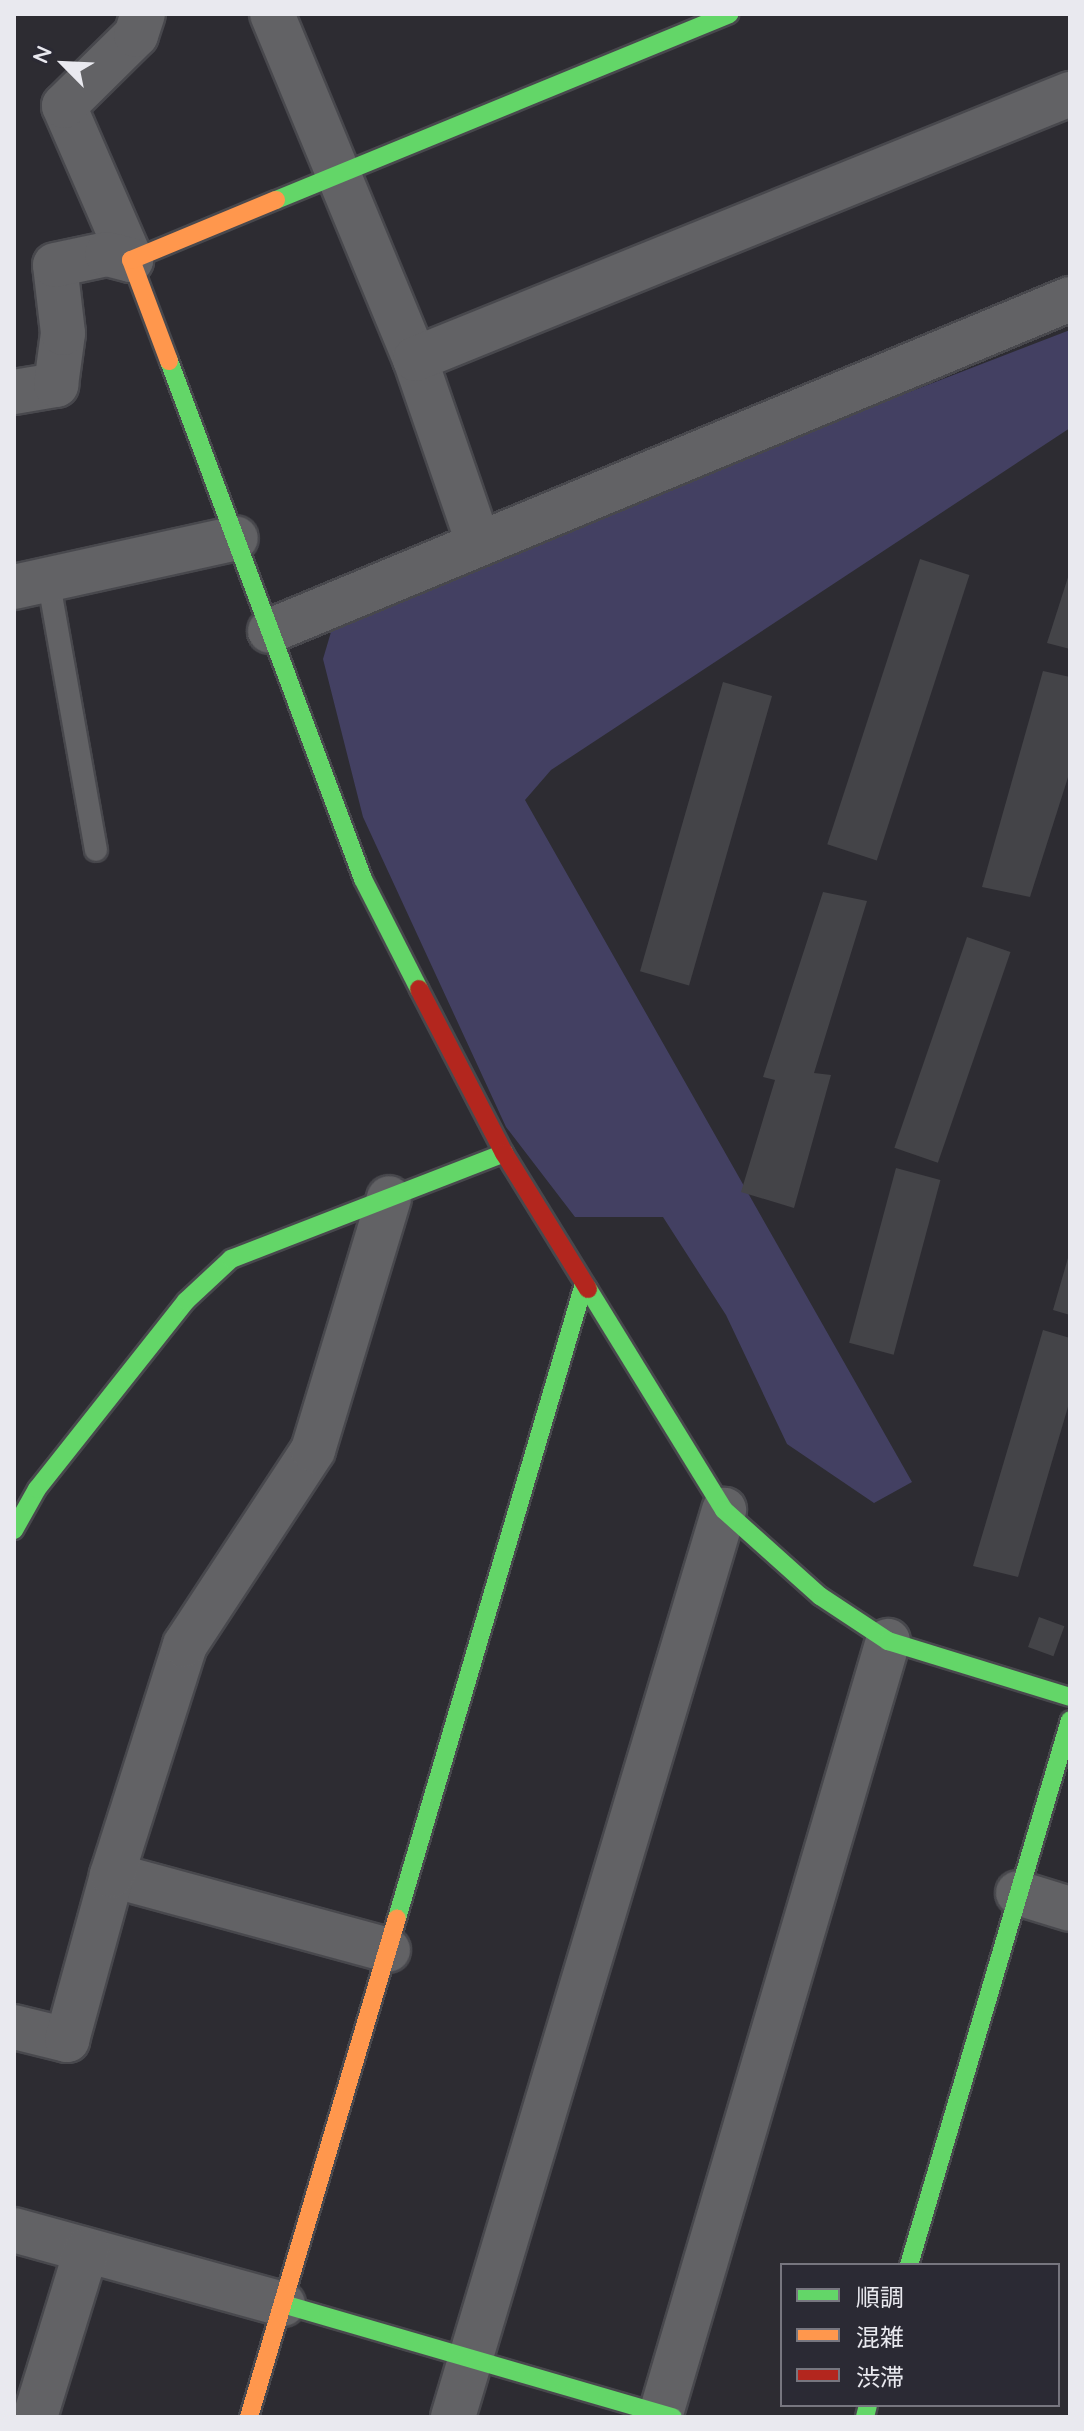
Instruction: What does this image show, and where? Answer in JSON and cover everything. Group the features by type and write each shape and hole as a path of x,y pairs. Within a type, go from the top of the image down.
{"street":[{"path":"143,14 136,35 64,106 131,260 363,879 504,1153 724,1510 820,1596 888,1641 1070,1697"},
{"path":"272,14 415,359 478,542"},
{"path":"14,392 56,385 63,333 55,265 107,254 131,260 339,178 701,19"},
{"path":"415,359 1070,94"},
{"path":"270,631 478,542 1070,299"},
{"path":"31,582 236,538"},
{"path":"14,1530 37,1489 186,1301 231,1259 504,1153"},
{"path":"14,2027 67,2040 112,1875 185,1645 313,1450 389,1198"},
{"path":"249,2417 584,1284"},
{"path":"453,2417 724,1510"},
{"path":"14,2230 471,2357 664,2416 888,1641"},
{"path":"910,2263 1070,1720"},
{"path":"112,1875 388,1950"},
{"path":"1018,1893 1070,1909"},
{"path":"35,2417 86,2251"}],"lane":[{"path":"31,582 96,850"}],"shaded area":[{"path":"1070,330 1070,428 551,770 525,800 912,1482 874,1503 787,1444 726,1315 663,1217 575,1217 506,1127 363,817 323,659 331,632 526,540"}],"building":[{"path":"920,559 969,575 877,860 827,844"},
{"path":"1070,571 1070,649 1047,643"},
{"path":"1043,671 1070,677 1070,771 1030,897 982,887"},
{"path":"723,682 772,696 689,985 640,971"},
{"path":"823,892 867,901 814,1073 831,1075 794,1208 741,1192 775,1080 763,1077"},
{"path":"967,937 1010,952 938,1163 894,1148"},
{"path":"896,1168 940,1180 894,1355 849,1343"},
{"path":"1070,1251 1070,1315 1053,1310"},
{"path":"1043,1330 1070,1338 1070,1400 1018,1577 973,1566"},
{"path":"1039,1617 1064,1626 1053,1656 1028,1647"}],"traffic: fast":[{"path":"276,200 729,14"},
{"path":"169,361 363,879 419,989"},
{"path":"14,1530 37,1489 186,1301 231,1259 504,1153"},
{"path":"397,1918 584,1284"},
{"path":"588,1289 724,1510 820,1596 888,1641 1070,1697"},
{"path":"910,2263 1070,1720"},
{"path":"283,2304 673,2417"},
{"path":"865,2417 868,2407"}],"traffic: slow":[{"path":"169,361 131,260 276,200"},
{"path":"249,2417 397,1918"}],"traffic: jam":[{"path":"419,989 504,1153 588,1289"}]}
